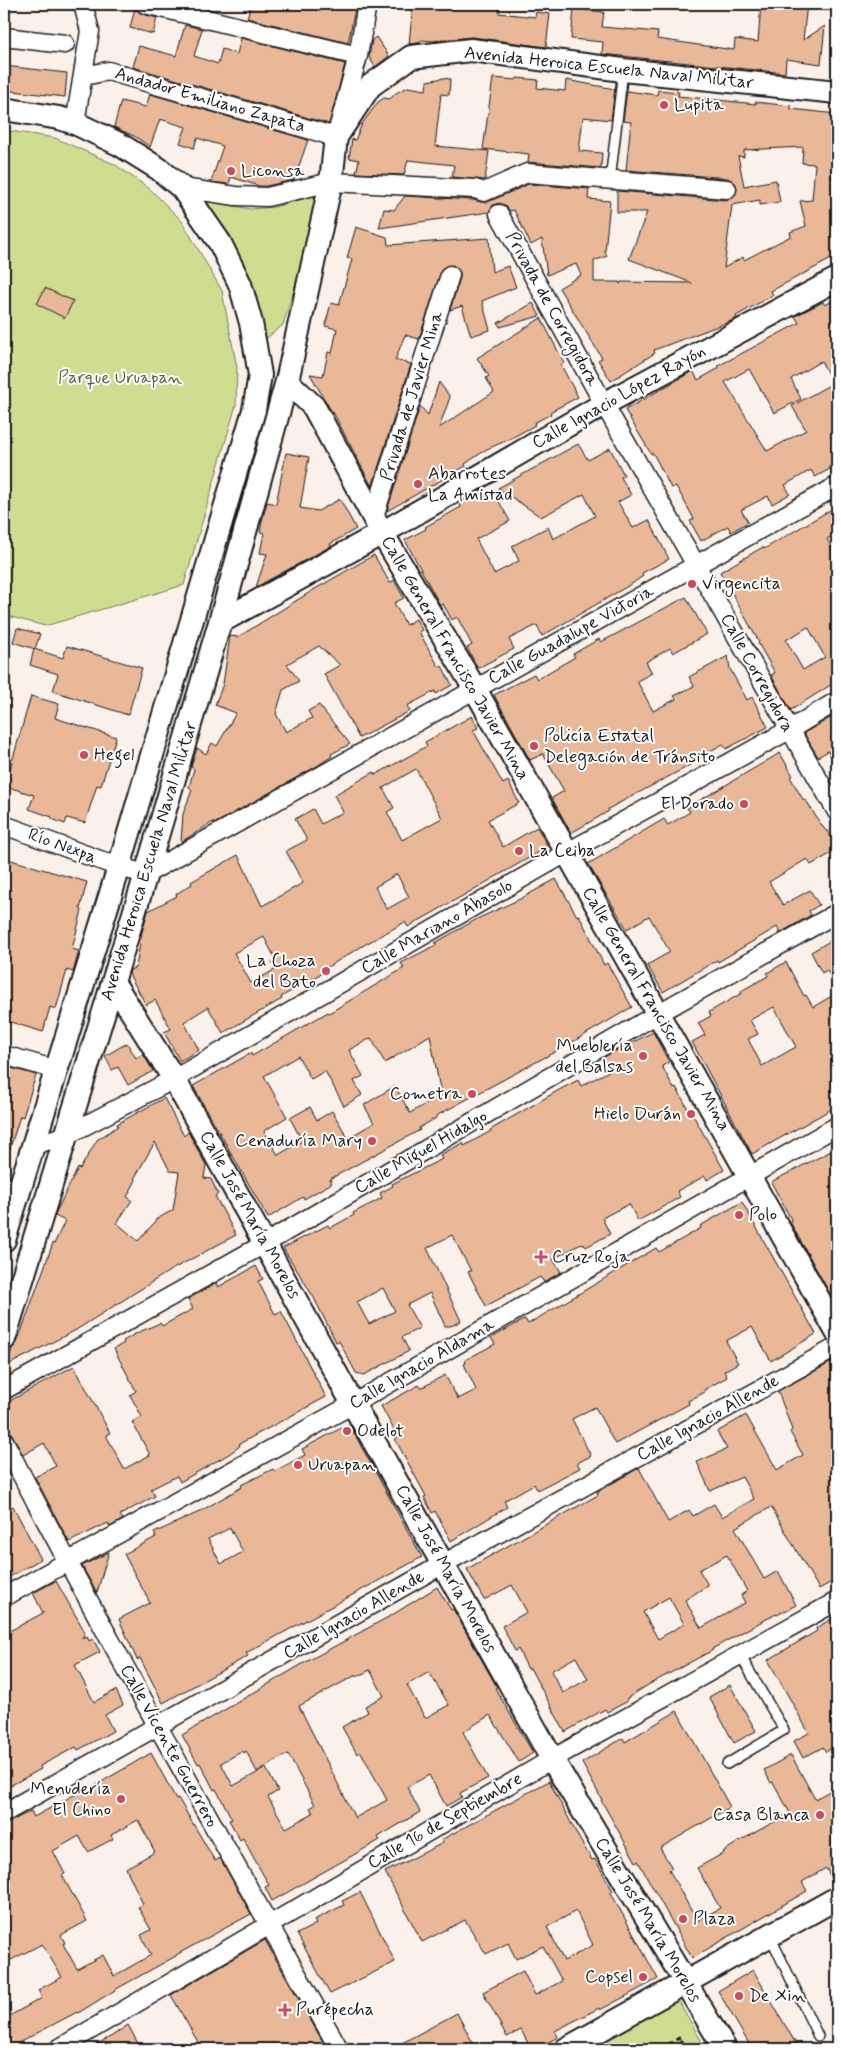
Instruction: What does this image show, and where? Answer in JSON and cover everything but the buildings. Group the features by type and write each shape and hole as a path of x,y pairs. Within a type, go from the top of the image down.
{"street":[{"path":"75,123 90,31 83,4"},
{"path":"145,4 358,56"},
{"path":"336,137 358,56 367,4"},
{"path":"4,37 65,44"},
{"name":"Avenida Heroica Escuela Naval Militar","path":"4,1338 146,874 220,622 287,382 331,182 336,137 370,86 411,57 472,50 623,70 837,92"},
{"name":"Andador Emiliano Zapata","path":"84,76 108,71 336,137"},
{"path":"4,109 59,118 75,123 119,144 159,169 182,188 220,244 240,284 260,375 287,382"},
{"path":"182,188 236,196 267,197 331,182 475,189 484,192 527,173 727,189"},
{"name":"Privada de Corregidora","path":"499,214 604,404"},
{"name":"Privada de Javier Mina","path":"378,525 450,275"},
{"name":"Calle Ignacio López Rayón","path":"220,622 378,525 837,279"},
{"name":"Avenida Heroica Escuela Naval Militar","path":"4,1240 119,867 254,410 260,375"},
{"name":"Calle General Francisco Javier Mina","path":"287,382 314,407 378,525 475,689 837,1332"},
{"name":"Calle Corregidora","path":"604,404 837,812"},
{"name":"Calle Guadalupe Victoria","path":"146,874 837,486"},
{"name":"Calle Mariano Abasolo","path":"34,1145 67,1135 174,1079 566,853 789,730 837,701"},
{"name":"Río Nexpa","path":"4,825 119,867"},
{"path":"119,867 146,874"},
{"name":"Calle Miguel Hidalgo","path":"4,1390 266,1243 658,1013 837,913"},
{"name":"Calle José María Morelos","path":"113,982 174,1079 353,1404 552,1758 725,2049"},
{"path":"4,1055 57,1070"},
{"name":"Calle Ignacio Aldama","path":"4,1597 353,1404 837,1126"},
{"name":"Calle Ignacio Allende","path":"4,1813 443,1564 837,1347"},
{"name":"Calle Vicente Guerrero","path":"4,1440 66,1561 339,2049"},
{"name":"Calle 16 de Septiembre","path":"58,2049 552,1758 837,1601"},
{"path":"566,2049 837,1898"}],"lane":[{"path":"610,181 623,70"},
{"path":"727,1764 784,1730 740,1654"},
{"path":"770,1936 818,2036"}],"path":[{"path":"660,2049 681,2037 681,2049"}],"green space":[{"name":"Parque Uruapan","path":"4,130 55,138 114,164 150,189 182,221 222,291 237,368 236,405 184,585 45,626 4,615"},
{"path":"324,193 283,325 263,341 253,294 240,257 230,240 198,199 250,209 274,207"},
{"path":"676,1996 706,2049 584,2049"}],"place":[{"name":"Lupita","path":"664,105"},
{"name":"Liconsa","path":"231,171"},
{"name":"Abarrotes La Amistad","path":"418,484"},
{"name":"Virgencita","path":"692,584"},
{"name":"Policía Estatal Delegación de Tránsito","path":"534,746"},
{"name":"Hegel","path":"84,755"},
{"name":"El Dorado","path":"744,804"},
{"name":"La Ceiba","path":"519,851"},
{"name":"La Choza del Bato","path":"326,971"},
{"name":"Mueblería del Balsas","path":"643,1056"},
{"name":"Cometra","path":"472,1094"},
{"name":"Hielo Durán","path":"691,1114"},
{"name":"Cenaduría Mary","path":"372,1141"},
{"name":"Polo","path":"739,1215"},
{"name":"Cruz Roja","path":"541,1257"},
{"name":"Odelot","path":"347,1431"},
{"name":"Uruapan","path":"298,1465"},
{"name":"Menudería El Chino","path":"121,1799"},
{"name":"Casa Blanca","path":"820,1815"},
{"name":"Plaza","path":"683,1919"},
{"name":"Copsel","path":"643,1977"},
{"name":"De Xin","path":"739,1996"},
{"name":"Purépecha","path":"285,2010"}]}
